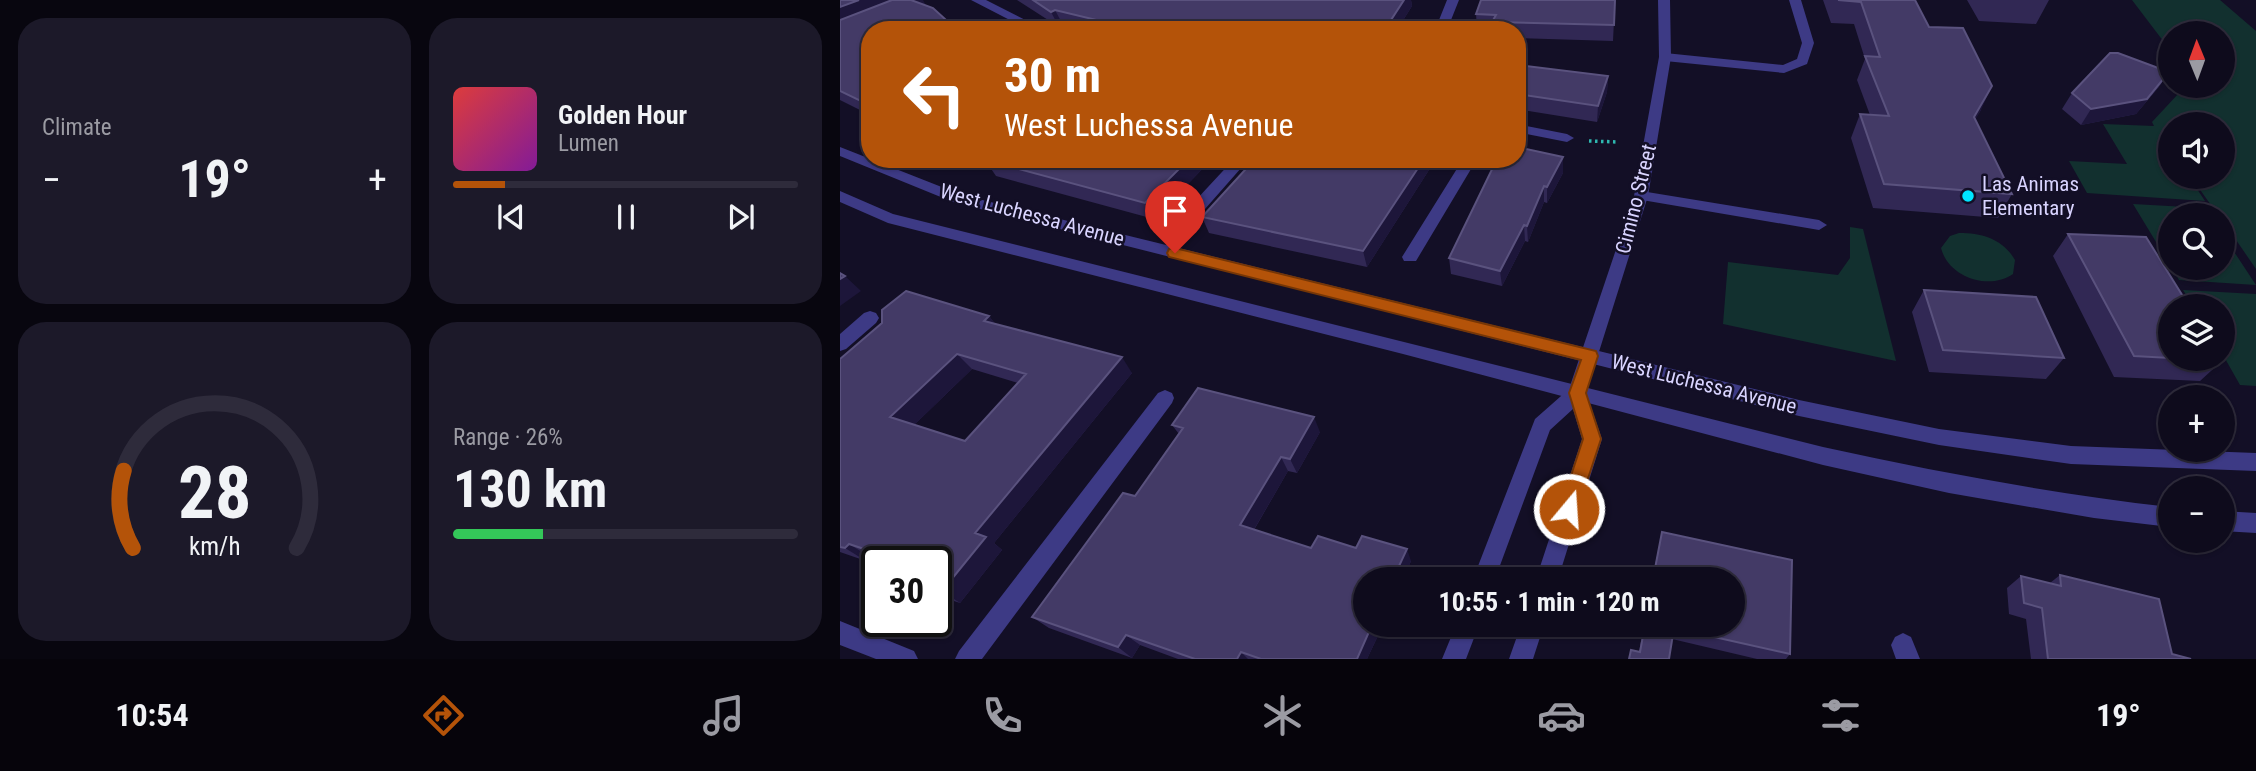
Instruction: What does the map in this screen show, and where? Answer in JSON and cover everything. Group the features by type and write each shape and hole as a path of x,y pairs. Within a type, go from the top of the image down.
{"street":[{"path":"977,0 1020,21"},
{"path":"1445,21 1453,0"},
{"name":"Cimino Street","path":"1489,567 1542,425 1577,393 1641,196 1665,57 1664,0"},
{"path":"1665,57 1784,69 1794,65 1803,61 1808,43 1795,0"},
{"path":"1526,130 1567,138"},
{"name":"West Luchessa Avenue","path":"840,151 861,160"},
{"name":"West Luchessa Avenue","path":"882,168 958,199 1800,408 1939,437 2071,455 2256,462"},
{"path":"1200,205 1234,168"},
{"path":"1410,257 1464,168"},
{"name":"West Luchessa Avenue","path":"840,196 888,218 1824,456 1936,481 2094,508 2158,516"},
{"path":"1641,196 1818,225"},
{"path":"840,344 870,318"},
{"path":"1551,567 1592,439 1577,393"},
{"path":"967,659 1165,398"},
{"path":"2235,522 2256,523"},
{"path":"840,633 906,659"},
{"path":"1454,659 1462,637"},
{"path":"1521,659 1528,637"}],"green space":[{"path":"2132,0 2220,0 2256,31 2256,269 2235,238 2235,203 2209,203 2200,189 2235,189 2235,112 2161,112 2174,98 2235,98 2235,21 2158,21 2158,34"},
{"path":"2158,116 2158,189 2197,189 2205,201 2087,193 2069,161 2127,164 2103,124 2154,126 2152,122"},
{"path":"2133,204 2158,205 2158,245"},
{"path":"1850,227 1863,229 1896,361 1723,324 1728,262 1838,275 1850,258"},
{"path":"1959,233 1976,234 1998,242 2015,260 2013,274 2003,279 1982,281 1952,267 1941,248 1950,236"},
{"path":"2235,253 2256,285 2179,280 2235,280"},
{"path":"2183,290 2256,294 2256,386 2240,385 2232,371 2235,371 2235,294 2186,294"}],"building":[{"path":"840,0 859,0 840,7"},
{"path":"892,0 911,0 933,8 947,21 861,21 861,101 840,91 840,20"},
{"path":"1033,0 1404,0 1390,21 1101,21 1055,10 1051,12"},
{"path":"1481,0 1615,0 1614,25 1493,21 1496,15 1476,14"},
{"path":"1838,0 1915,0 1929,27 1963,28 1992,86 1974,117 2012,194 1884,184 1860,114 1889,116 1865,56 1880,57 1861,2"},
{"path":"2110,53 2118,53 2158,68 2158,86 2147,99 2091,109 2072,93"},
{"path":"1526,66 1608,76 1598,106 1526,95"},
{"path":"1526,149 1563,157 1547,187 1544,186 1527,226 1524,225 1500,271 1449,258 1493,168 1526,168"},
{"path":"1015,168 1180,168 1145,203"},
{"path":"1247,168 1418,168 1363,251 1202,217"},
{"path":"2068,234 2146,237 2158,256 2158,280 2173,280 2182,294 2158,294 2158,357 2134,356"},
{"path":"1924,290 2036,297 2064,358 1943,350"},
{"path":"906,291 989,316 984,321 1122,357 975,533 986,537 952,579 952,546 861,548 849,544 845,548 840,547 840,359 882,323 882,310","holes":["957,354 1026,374 965,441 890,417"]},
{"path":"1198,388 1314,417 1290,459 1281,457 1240,525 1311,548 1318,536 1356,548 1362,536 1407,549 1399,567 1353,567 1353,637 1367,637 1357,659 1261,659 1241,652 1237,659 1195,659 1126,635 1118,647 1032,617 1123,493 1135,496 1183,428 1172,425"},
{"path":"1662,532 1792,560 1790,654 1714,637 1745,637 1745,567 1655,567"},
{"path":"2060,575 2159,599 2172,654 2191,659 2048,659 2042,608 2024,603 2021,576 2061,586"},
{"path":"1643,637 1673,637 1669,659 1629,659 1631,650 1640,652"}],"place":[{"name":"Las Animas Elementary","path":"1968,196"}],"route":[{"path":"1175,253 1590,356 1577,393 1592,439 1569,509"}]}
